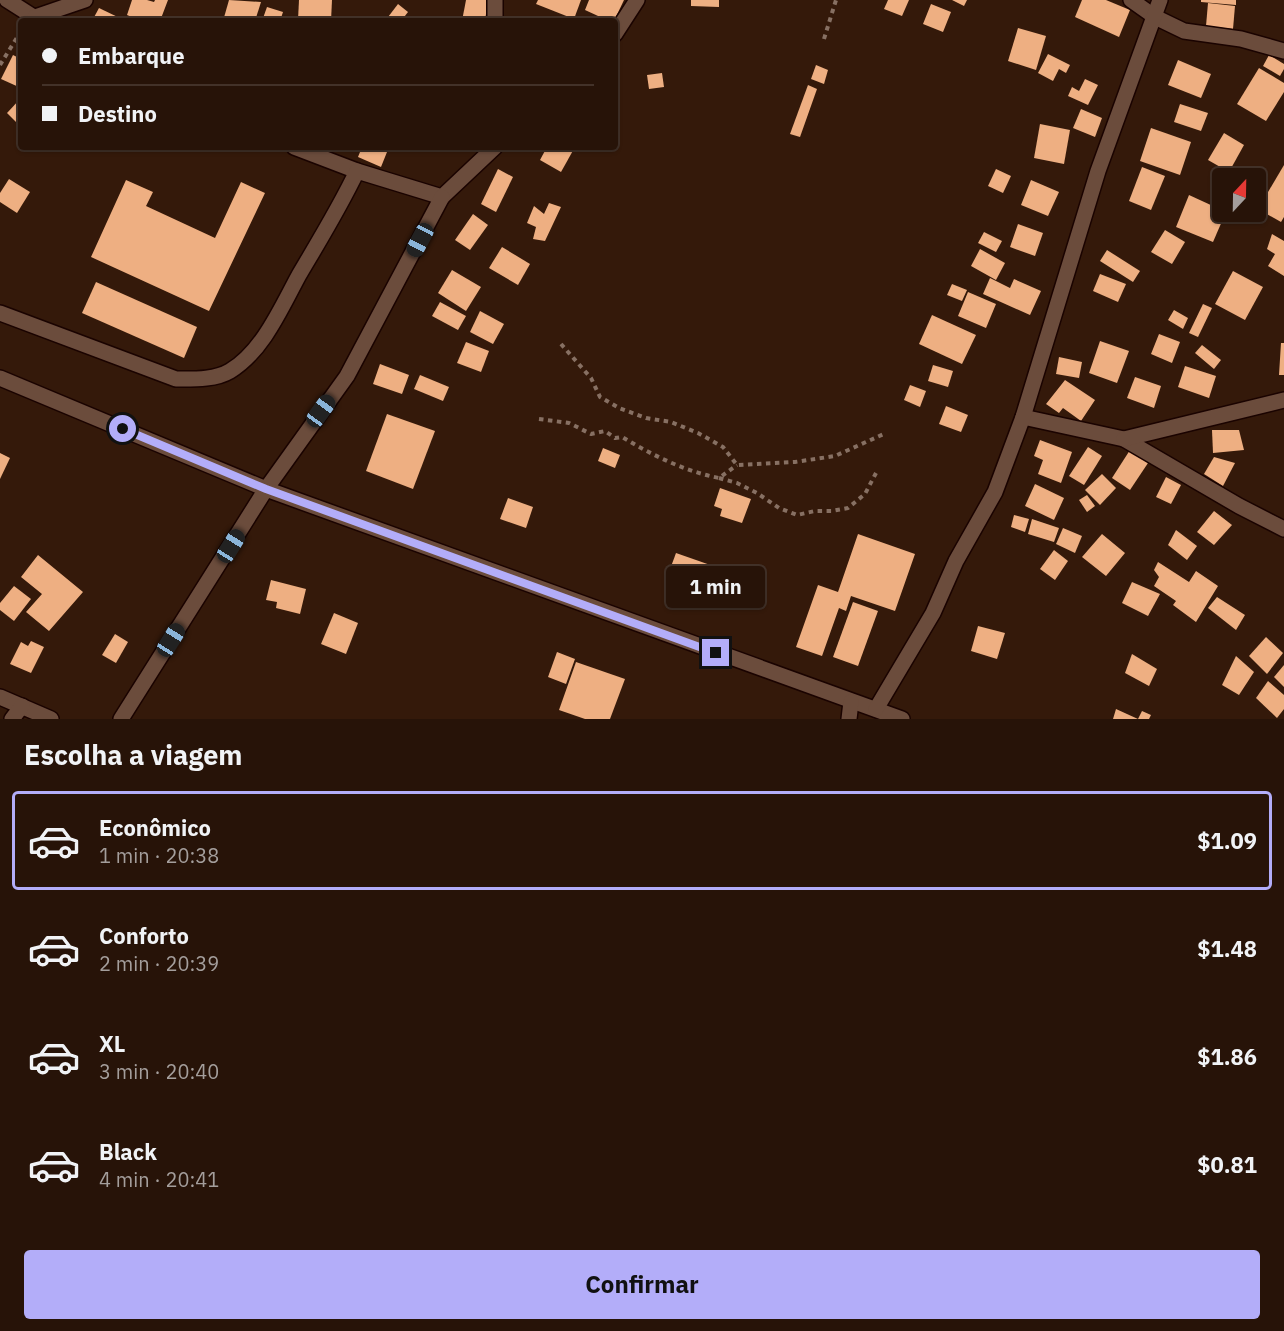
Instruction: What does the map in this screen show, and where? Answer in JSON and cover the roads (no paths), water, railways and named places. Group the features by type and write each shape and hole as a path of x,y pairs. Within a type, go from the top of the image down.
{"street":[{"path":"7,0 36,18"},
{"path":"40,18 85,0"},
{"path":"495,0 495,18"},
{"path":"618,29 637,0"},
{"path":"1131,0 1155,17 1184,31 1241,39 1284,51"},
{"path":"876,709 933,613 956,561 995,492 1023,417 1098,171 1160,0"},
{"path":"302,150 357,171 442,196"},
{"path":"121,719 266,489 347,376 442,196 491,150"},
{"path":"0,313 176,379 204,379 229,372 248,356 266,333 343,200 357,171"},
{"path":"0,378 266,489 902,719"},
{"path":"1124,439 1284,400"},
{"path":"1023,417 1124,439 1229,501 1284,529"},
{"path":"0,697 51,719"},
{"path":"849,719 851,702"},
{"path":"12,719 22,706"}]}
